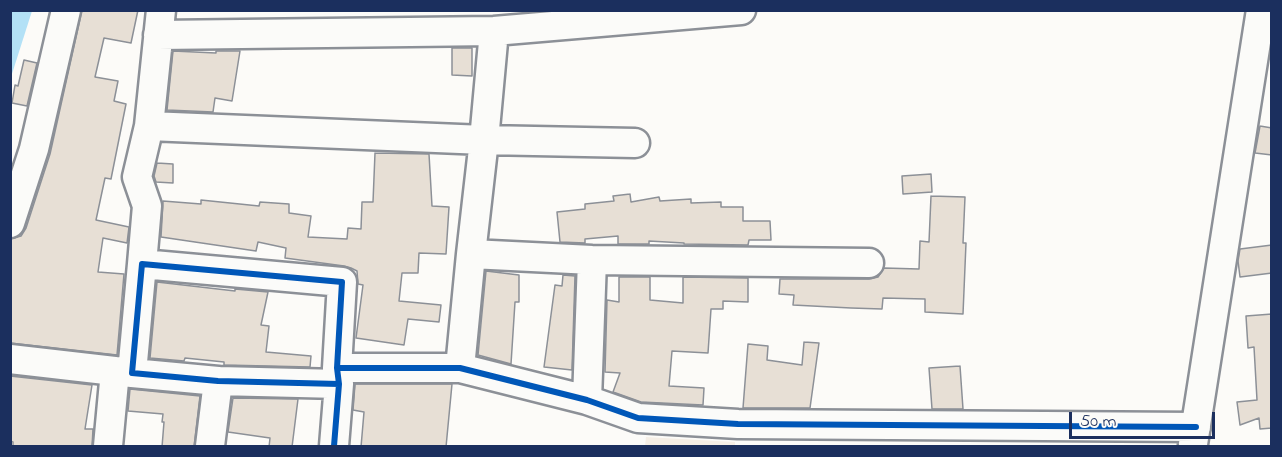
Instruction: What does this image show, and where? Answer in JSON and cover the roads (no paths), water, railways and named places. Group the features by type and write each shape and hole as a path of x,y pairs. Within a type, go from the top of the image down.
{"street":[{"path":"10,223 34,149 66,10"},
{"path":"108,447 142,264 147,206 137,177 149,126 159,23 441,21 494,31 741,10"},
{"path":"10,359 218,381 460,368 587,400 638,418 738,435 1194,437 1261,10"},
{"path":"460,368 494,31"},
{"path":"149,126 484,140 635,143"},
{"path":"471,254 592,260 869,263"},
{"path":"587,400 592,260"},
{"path":"142,264 342,282 334,447"},
{"path":"210,447 218,381"}],"water":[{"path":"10,11 32,11 11,77"}]}
